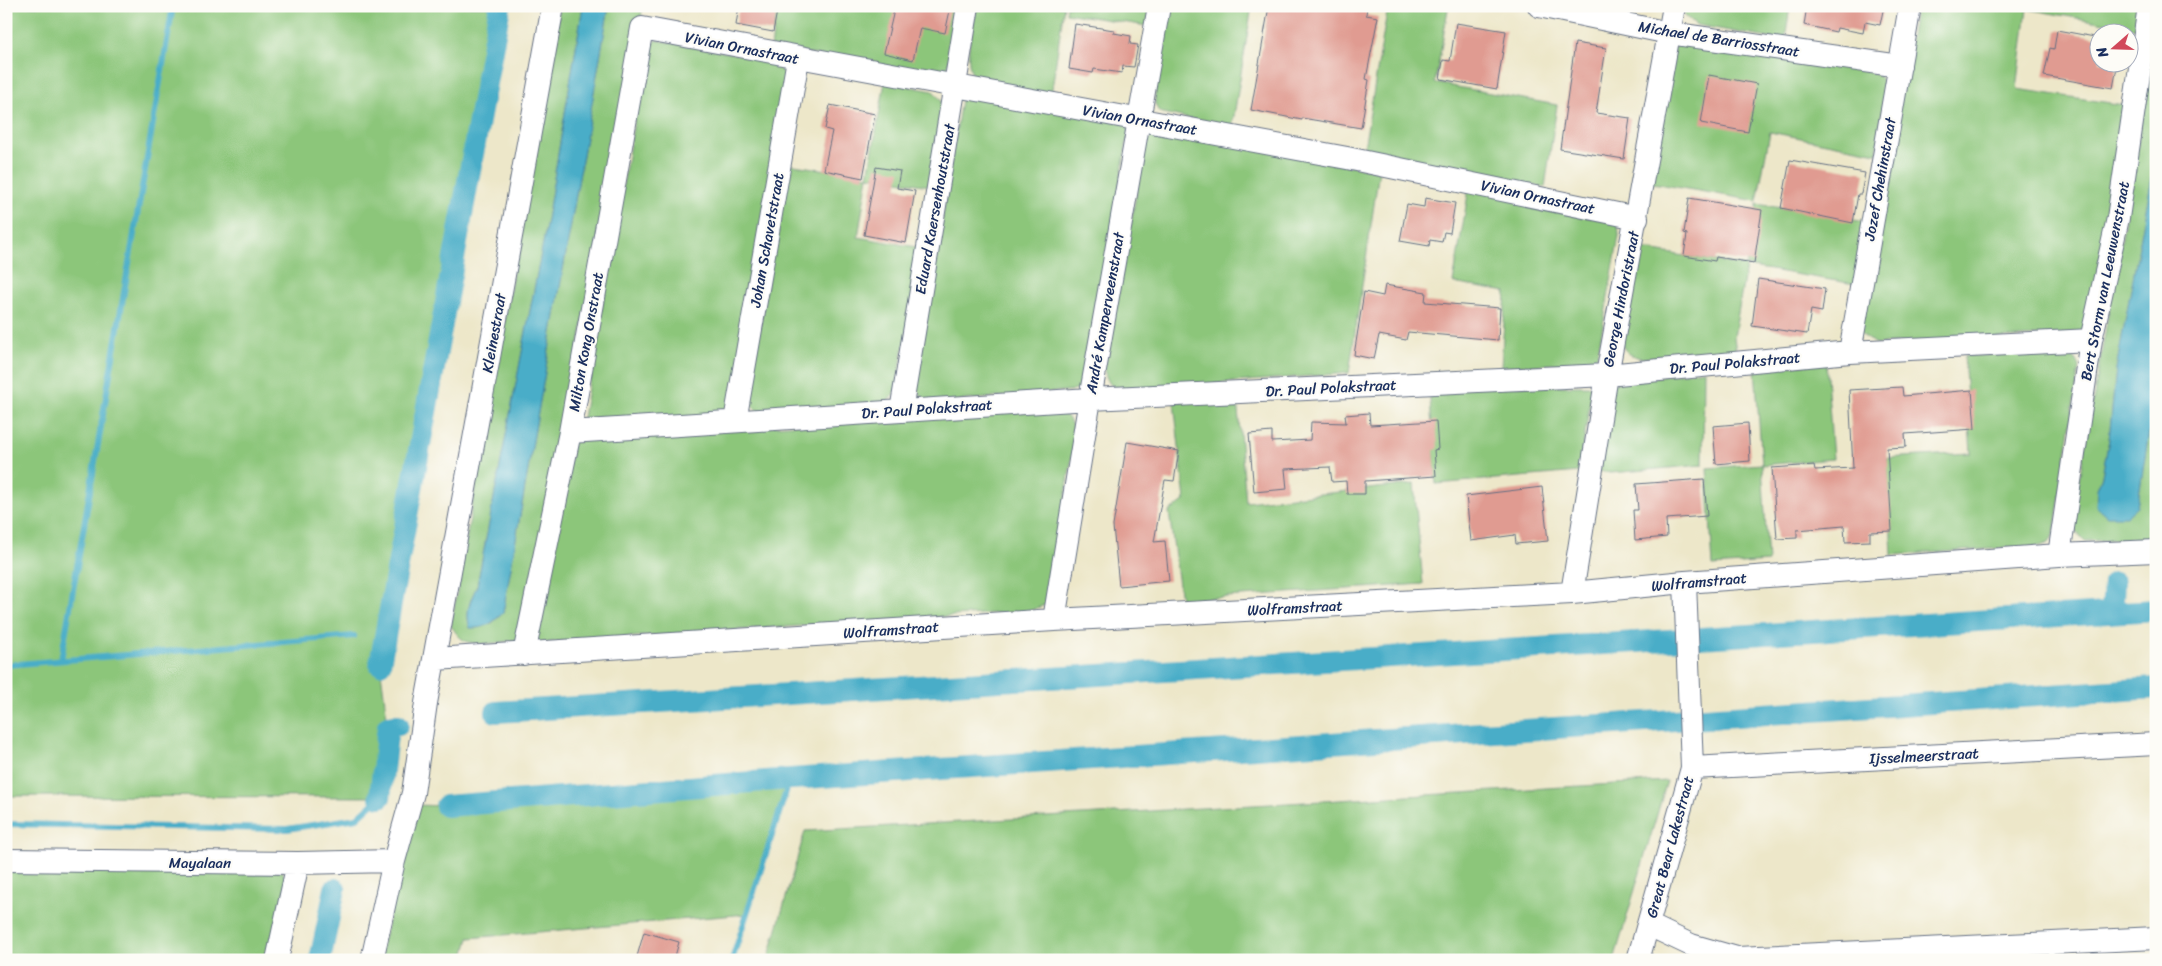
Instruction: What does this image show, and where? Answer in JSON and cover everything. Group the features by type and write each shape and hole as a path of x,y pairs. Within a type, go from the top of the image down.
{"street":[{"name":"Kleinestraat","path":"372,960 394,861 413,793 426,703 553,6"},
{"name":"Eduard Kaersenhoutstraat","path":"901,411 968,6"},
{"name":"André Kamperveenstraat","path":"1054,620 1090,399 1159,6"},
{"name":"Michael de Barriosstraat","path":"1539,6 1669,34 1900,66"},
{"name":"George Hindoristraat","path":"1572,593 1607,374 1637,218 1674,6"},
{"name":"Jozef Chehinstraat","path":"1850,352 1910,6"},
{"name":"Bert Storm van Leeuwenstraat","path":"2059,555 2091,340 2118,218 2149,6"},
{"name":"Vivian Ornastraat","path":"642,28 798,59 1347,158 1637,218"},
{"name":"Milton Kong Onstraat","path":"524,654 570,432 642,28"},
{"name":"Johan Schavetstraat","path":"735,421 798,59"},
{"name":"Dr. Paul Polakstraat","path":"570,432 1090,399 1607,374 1850,352 2091,340"},
{"name":"Wolframstraat","path":"434,659 1054,620 1572,593 1686,591 2059,555 2156,550"},
{"name":"Great Bear Lakestraat","path":"1638,960 1692,768 1686,591"},
{"name":"Ijsselmeerstraat","path":"1692,768 2156,744"},
{"name":"Mayalaan","path":"6,860 298,863 394,861"},
{"path":"277,960 298,863"},
{"path":"1649,925 1690,945 1737,958 2156,938"}],"green space":[{"path":"6,6 500,6 380,664 388,726 380,797 6,796"},
{"path":"560,6 583,6 544,238 477,586 469,607 470,628 491,624 503,613 609,6 643,6 523,639 481,644 463,640 451,626"},
{"path":"777,6 962,6 945,77 771,47"},
{"path":"977,6 1064,6 1051,96 976,82 969,64 969,45"},
{"path":"1067,6 1150,6 1147,26 1066,13"},
{"path":"1168,6 1252,6 1232,128 1159,112 1155,104 1155,93"},
{"path":"1388,6 1447,6 1435,83 1557,105 1545,187 1363,154"},
{"path":"1681,6 1790,6 1785,41 1697,25 1686,17"},
{"path":"1916,6 2142,6 2139,22 2099,22 2027,9 2017,89 2124,105 2104,256 2081,334 1877,344 1867,339 1860,331"},
{"path":"2156,34 2156,157 2116,369 2109,440 2102,476 2097,489 2137,507 2156,388 2156,532 2145,538 2085,541 2074,529 2072,520"},
{"path":"656,40 775,61 788,79 733,406 713,417 582,423 647,46"},
{"path":"1685,40 1866,70 1879,76 1885,85 1877,153 1770,132 1757,201 1647,182 1675,46"},
{"path":"885,82 933,91 940,99 943,108 929,186 868,176"},
{"path":"970,95 1130,124 1086,377 1077,390 933,403 922,397 916,388 961,100"},
{"path":"1162,130 1379,171 1349,373 1121,391 1109,383 1104,369 1145,147 1151,134"},
{"path":"787,164 868,176 858,237 922,248 896,390 890,399 881,406 761,412 754,408 748,399"},
{"path":"1469,188 1618,221 1619,236 1598,353 1593,362 1501,367 1506,292 1453,283"},
{"path":"1757,204 1866,222 1855,284 1746,266"},
{"path":"1636,248 1746,266 1734,337 1736,352 1642,358 1629,353 1622,346 1620,342"},
{"path":"2067,352 2074,358 2079,367 2054,535 2049,543 2040,546 1892,555 1887,458 1971,453 1964,356"},
{"path":"1826,363 1833,459 1762,465 1768,562 1713,566 1707,468 1762,464 1755,368"},
{"path":"1704,370 1703,465 1611,473 1598,471 1610,384"},
{"path":"1429,386 1591,386 1579,472 1436,484"},
{"path":"1237,398 1246,502 1414,484 1423,584 1181,600 1169,512 1185,500 1174,402"},
{"path":"1049,408 1061,412 1068,418 1075,438 1050,592 1045,605 1029,611 539,643 534,640 574,439"},
{"path":"790,779 747,914 469,938 463,960 379,960 415,805 446,806"},
{"path":"1667,781 1614,960 768,960 805,831"},
{"path":"282,871 287,881 269,960 6,960 6,872"}],"water":[{"path":"583,6 609,6 503,613 488,625 470,628 469,607 477,586 544,238"},
{"path":"2156,157 2156,388 2137,507 2127,516 2107,516 2096,506 2097,489 2102,476 2109,440 2116,369"}],"building":[{"path":"739,6 778,6 773,32 736,25"},
{"path":"895,6 951,6 945,33 920,28 913,60 884,53"},
{"path":"1269,6 1367,6 1366,15 1378,17 1366,79 1369,80 1361,128 1302,118 1302,120 1251,110"},
{"path":"1807,6 1884,6 1880,25 1865,22 1863,33 1837,28 1836,32 1804,25"},
{"path":"1456,23 1506,31 1497,89 1440,79 1443,60 1450,61"},
{"path":"1075,24 1114,30 1114,33 1131,36 1130,44 1138,45 1134,67 1123,66 1122,73 1094,69 1093,73 1069,69"},
{"path":"2057,30 2090,36 2090,72 2116,72 2113,88 2044,76 2050,48 2054,49"},
{"path":"1575,43 1606,48 1596,113 1630,118 1624,159 1560,149"},
{"path":"1709,75 1757,84 1748,132 1701,123"},
{"path":"830,105 875,114 863,178 824,170 832,131 825,129"},
{"path":"1790,160 1865,173 1861,194 1858,194 1853,223 1781,208"},
{"path":"876,167 900,171 897,188 915,191 906,243 864,235"},
{"path":"1425,198 1455,203 1450,233 1444,232 1442,242 1430,240 1429,246 1400,241 1407,204 1424,207"},
{"path":"1689,198 1762,210 1754,263 1716,257 1715,261 1684,256 1687,234 1684,233"},
{"path":"1758,279 1825,289 1822,312 1811,310 1807,334 1752,326"},
{"path":"1385,285 1426,292 1425,302 1500,308 1498,340 1408,332 1406,340 1379,335 1374,359 1354,355 1364,292 1383,296"},
{"path":"1902,387 1903,396 1972,390 1975,429 1905,434 1906,447 1887,448 1892,531 1870,532 1870,541 1845,542 1844,526 1797,530 1797,538 1777,539 1772,468 1814,465 1815,470 1853,468 1849,390"},
{"path":"1369,413 1370,425 1436,421 1438,449 1434,450 1436,476 1365,481 1365,494 1347,494 1346,481 1332,482 1330,467 1285,469 1287,489 1254,492 1249,434 1272,432 1272,442 1310,440 1311,422 1346,423 1345,415"},
{"path":"1748,423 1750,461 1716,464 1713,426"},
{"path":"1127,442 1179,451 1174,481 1165,480 1154,542 1165,541 1169,581 1119,586 1113,526"},
{"path":"1704,479 1707,516 1666,519 1667,537 1635,540 1633,510 1638,510 1636,484"},
{"path":"1542,487 1548,541 1516,544 1515,535 1471,541 1466,496"},
{"path":"644,932 679,942 674,960 636,960"}],"waterway":[{"path":"61,660 173,6"},
{"path":"380,664 500,6"},
{"path":"2112,613 2114,583"},
{"path":"496,712 2156,610"},
{"path":"6,665 354,636"},
{"path":"446,806 790,779 2156,688"},
{"path":"380,797 388,726 398,725"},
{"path":"732,960 790,779"},
{"path":"6,824 287,829 357,818 380,797"},
{"path":"320,960 335,889"}]}
